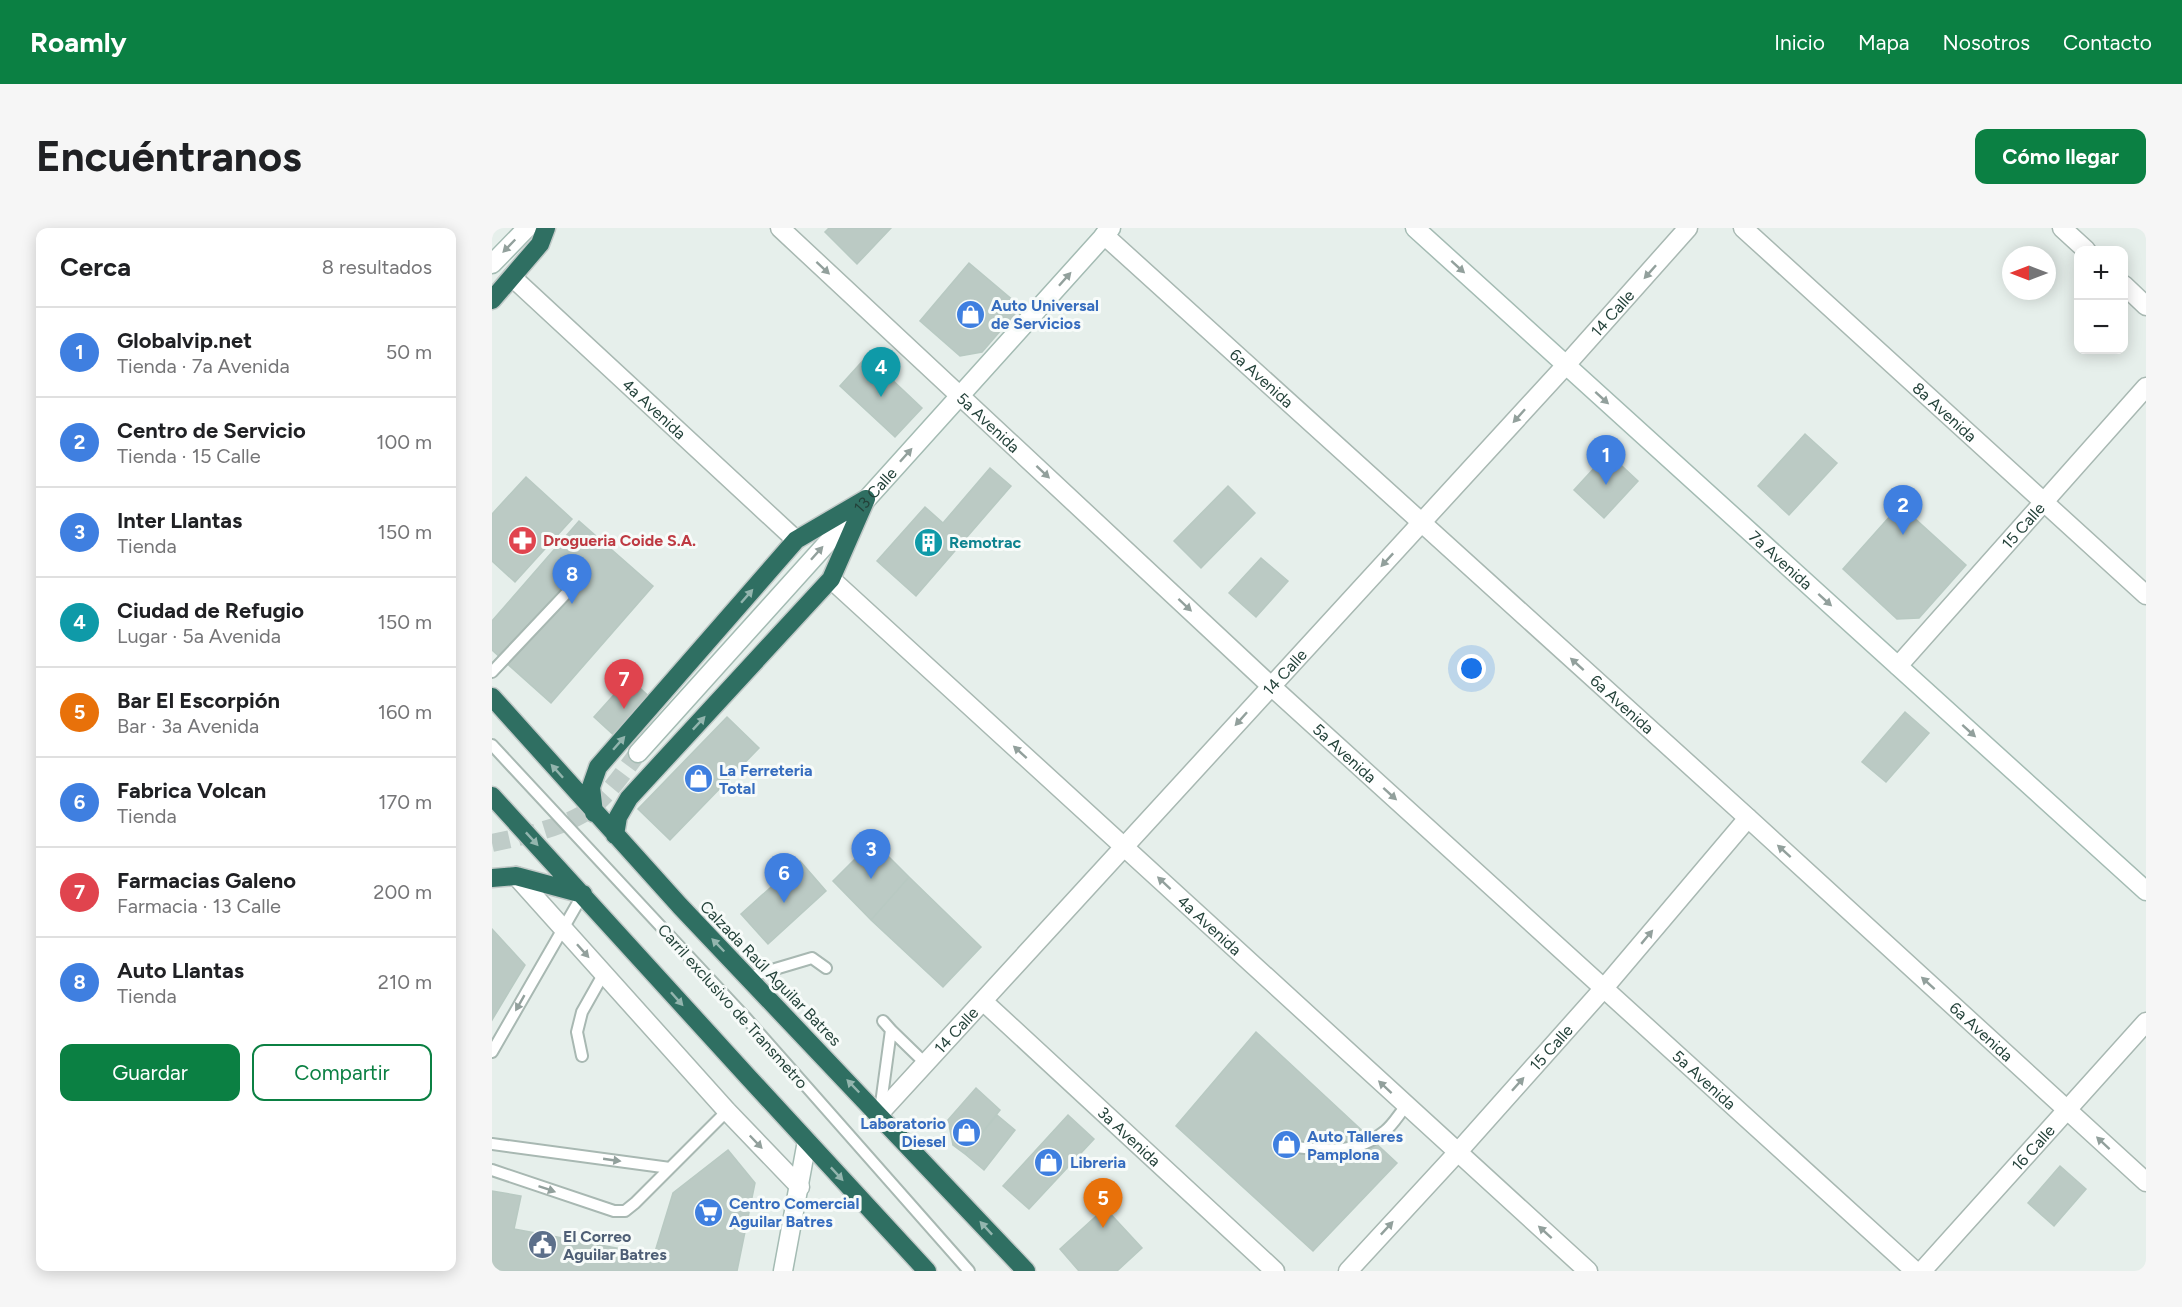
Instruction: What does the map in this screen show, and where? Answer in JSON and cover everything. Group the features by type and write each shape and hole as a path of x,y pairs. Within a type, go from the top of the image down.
{"highway":[{"path":"492,300 540,244 546,228"},
{"path":"594,813 591,787 598,767 796,540 866,499"},
{"path":"615,835 618,817 629,798 831,579 866,499"},
{"name":"Calzada Raúl Aguilar Batres","path":"492,697 594,813 1026,1271"},
{"path":"492,796 927,1271"},
{"path":"492,878 516,876 583,894"}],"street":[{"path":"492,264 526,228"},
{"name":"5a Avenida","path":"780,228 1271,686 1915,1271"},
{"name":"7a Avenida","path":"1415,228 2146,891"},
{"name":"14 Calle","path":"879,1114 984,1002 1689,228"},
{"name":"8a Avenida","path":"1743,228 2146,595"},
{"path":"2062,228 2082,246"},
{"name":"13 Calle","path":"638,753 1104,230"},
{"name":"6a Avenida","path":"1104,230 1421,523 2146,1182"},
{"name":"4a Avenida","path":"512,277 796,540"},
{"path":"2128,289 2146,306"},
{"name":"15 Calle","path":"1898,666 2146,387"},
{"name":"4a Avenida","path":"831,579 1588,1271"},
{"name":"15 Calle","path":"1348,1271 1604,988 1748,818"},
{"path":"516,876 727,1110 800,1187"},
{"name":"3a Avenida","path":"984,1002 1275,1271"},
{"name":"16 Calle","path":"1922,1271 2146,1022"},
{"path":"783,1271 807,1141"}],"lane":[{"path":"492,672 576,583"},
{"name":"Carril exclusivo de Transmetro","path":"492,745 745,1017 969,1271"},
{"path":"492,1052 583,894"},
{"path":"748,977 812,958 826,968"},
{"path":"582,1056 577,1032 582,1012 603,974"},
{"path":"883,1021 926,1064"},
{"path":"879,1114 891,1030"},
{"path":"1287,1146 1333,1151 1357,1147 1385,1131 1406,1106"},
{"path":"492,1170 614,1211 624,1211 727,1110"},
{"path":"492,1144 670,1168"}],"building":[{"path":"829,228 891,228 857,264 825,232"},
{"name":"Auto Universal de Servicios","path":"969,263 1021,307 982,352 960,356 920,321"},
{"path":"867,356 922,408 895,437 840,386"},
{"path":"1805,434 1837,463 1789,515 1758,486"},
{"path":"1608,453 1638,481 1604,518 1574,490"},
{"name":"Remotrac","path":"990,468 1011,486 916,596 877,561 925,507 943,523"},
{"name":"Drogueria Coide S.A.","path":"526,477 572,519 515,582 492,561 492,514"},
{"path":"1228,486 1255,513 1201,568 1174,541"},
{"path":"1900,505 1966,565 1919,618 1897,619 1843,569"},
{"path":"579,521 653,586 551,703 492,650 492,621"},
{"path":"1261,558 1288,581 1256,617 1229,593"},
{"path":"629,678 654,701 619,740 594,717"},
{"path":"1905,712 1929,733 1886,782 1862,762"},
{"name":"La Ferreteria Total","path":"727,717 759,748 670,840 638,809"},
{"path":"873,841 909,877 871,920 833,881"},
{"path":"800,861 826,891 768,944 741,914"},
{"path":"909,877 981,947 943,987 871,920"},
{"path":"492,929 525,965 492,1020"},
{"name":"Auto Talleres Pamplona","path":"1256,1032 1397,1163 1313,1251 1176,1126"},
{"name":"Laboratorio Diesel","path":"976,1088 1000,1110 965,1154 953,1145 948,1120"},
{"path":"997,1115 1015,1130 984,1170 965,1154"},
{"name":"Libreria","path":"1068,1115 1094,1139 1029,1209 1003,1186"},
{"name":"Centro Comercial Aguilar Batres","path":"728,1150 755,1183 737,1271 492,1271 492,1191 521,1196 514,1229 654,1255 673,1193"},
{"path":"2060,1166 2086,1189 2054,1226 2028,1203"},
{"path":"1105,1208 1142,1248 1117,1271 1079,1271 1060,1249"}],"tunnel":[{"path":"492,843 549,828 581,815 605,795 638,753"}],"place":[{"name":"Auto Universal de Servicios","path":"970,314"},
{"name":"Ciudad de Refugio","path":"881,397"},
{"name":"Globalvip.net","path":"1606,485"},
{"name":"Centro de Servicio","path":"1903,535"},
{"name":"Drogueria Coide S.A.","path":"522,540"},
{"name":"Remotrac","path":"928,542"},
{"name":"Auto Llantas","path":"572,604"},
{"name":"Farmacias Galeno","path":"624,709"},
{"name":"La Ferreteria Total","path":"698,779"},
{"name":"Inter Llantas","path":"871,879"},
{"name":"Fabrica Volcan","path":"784,903"},
{"name":"Laboratorio Diesel","path":"967,1132"},
{"name":"Auto Talleres Pamplona","path":"1286,1145"},
{"name":"Libreria","path":"1049,1162"},
{"name":"Centro Comercial Aguilar Batres","path":"708,1212"},
{"name":"Bar El Escorpión","path":"1103,1228"},
{"name":"El Correo Aguilar Batres","path":"542,1245"}]}
